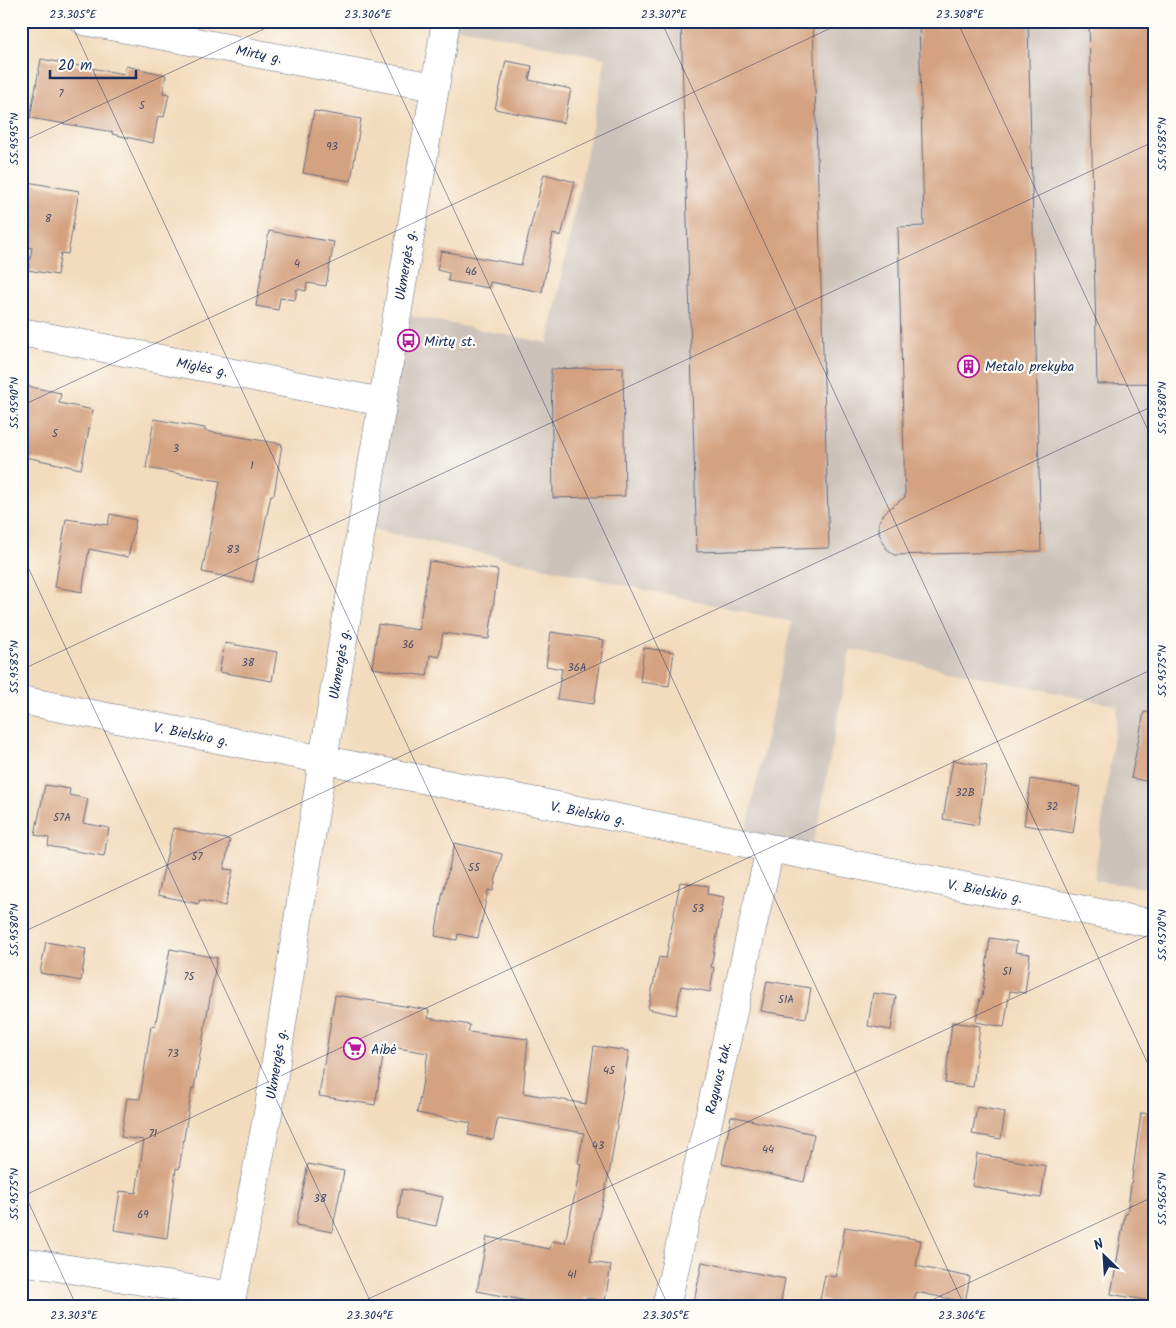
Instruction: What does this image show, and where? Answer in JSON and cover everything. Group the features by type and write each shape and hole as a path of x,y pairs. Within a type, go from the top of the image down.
{"street":[{"name":"Mirtų g.","path":"84,21 434,87"},
{"name":"Ukmergės g.","path":"231,1301 268,1113 323,760 446,21"},
{"name":"Miglės g.","path":"21,332 383,402"},
{"name":"V. Bielskio g.","path":"21,700 1155,924"},
{"name":"Raguvos tak.","path":"666,1307 770,849"},
{"path":"21,1261 231,1301"}],"shaded area":[{"path":"444,21 1155,21 1155,889 1094,881 1118,706 850,649 818,825 808,856 743,843 792,622 362,527 397,313 548,343 606,58 444,25"}],"building":[{"path":"681,21 813,21 829,548 697,552"},
{"name":"Metalo prekyba","path":"919,21 1028,21 1041,551 894,555 886,548 879,533 879,521 885,512 905,497 898,227 924,226"},
{"path":"1089,21 1155,21 1155,383 1097,384"},
{"path":"41,59 124,74 126,66 166,75 163,93 169,94 164,117 158,116 153,143 112,134 113,132 30,118"},
{"path":"506,61 532,66 529,80 571,89 564,123 495,109"},
{"path":"314,111 361,119 351,181 303,173"},
{"path":"544,174 575,182 561,236 553,234 542,292 490,282 489,288 448,281 449,273 437,270 441,251 521,265"},
{"path":"21,181 79,191 68,254 61,253 57,275 28,270 32,248 21,246"},
{"path":"269,231 334,242 326,286 307,283 306,291 297,289 295,300 280,298 278,310 256,306"},
{"path":"623,367 625,496 553,498 551,369"},
{"path":"21,385 61,393 59,403 93,410 81,469 21,456"},
{"path":"154,419 205,428 205,431 282,444 274,495 271,495 253,582 202,572 220,481 146,468"},
{"path":"110,514 136,520 128,557 89,549 82,592 55,587 66,519 108,525"},
{"path":"429,561 498,570 489,639 443,633 439,657 430,655 427,676 372,668 378,624 419,630"},
{"path":"551,632 604,640 594,704 557,699 562,669 546,666"},
{"path":"225,643 277,652 272,681 219,672"},
{"path":"644,648 674,652 669,686 640,682"},
{"path":"1144,712 1155,713 1155,783 1131,778"},
{"path":"953,760 987,766 978,825 943,819"},
{"path":"1031,779 1080,787 1073,833 1024,825"},
{"path":"45,785 70,789 69,795 88,799 83,823 109,828 104,856 48,846 49,838 35,835"},
{"path":"173,828 230,840 224,869 233,870 225,906 199,900 199,904 158,895"},
{"path":"455,843 502,854 493,891 488,890 478,938 458,934 457,940 435,936 442,896"},
{"path":"680,882 709,886 707,894 724,897 711,967 714,968 710,992 681,986 676,1015 648,1009 659,957 666,958"},
{"path":"990,938 1017,942 1015,952 1030,954 1025,993 1010,991 1004,1027 976,1022 980,998 982,998"},
{"path":"46,942 86,949 81,981 40,973"},
{"path":"170,949 217,958 194,1089 192,1088 179,1169 176,1168 167,1238 114,1230 120,1191 136,1193 144,1140 121,1137 127,1098 140,1099 151,1026 155,1027"},
{"path":"767,981 811,988 806,1018 761,1011"},
{"path":"873,993 896,996 891,1030 868,1026"},
{"path":"335,995 429,1010 428,1018 470,1025 468,1032 528,1039 523,1093 586,1104 594,1046 629,1051 610,1169 590,1262 611,1265 605,1301 585,1298 583,1307 542,1307 542,1304 477,1291 487,1237 550,1249 552,1241 565,1243 581,1164 578,1163 584,1133 498,1118 493,1140 468,1135 471,1123 417,1113 428,1053 385,1046 375,1105 319,1096"},
{"path":"952,1022 980,1026 973,1087 945,1083"},
{"path":"977,1107 1005,1112 1001,1139 972,1134"},
{"path":"1141,1113 1155,1114 1155,1302 1111,1294 1125,1214 1127,1214"},
{"path":"731,1116 814,1134 804,1182 722,1164"},
{"path":"977,1154 1046,1166 1041,1198 972,1186"},
{"path":"308,1164 344,1171 332,1232 296,1225"},
{"path":"402,1189 443,1197 436,1226 397,1218"},
{"path":"845,1227 921,1240 916,1266 970,1277 965,1302 916,1292 913,1307 856,1307 820,1300 825,1275 836,1277"},
{"path":"702,1262 785,1279 780,1307 693,1307"}],"place":[{"name":"Mirtų st.","path":"408,341"},
{"name":"Metalo prekyba","path":"969,366"},
{"name":"Aibė","path":"355,1049"}]}
